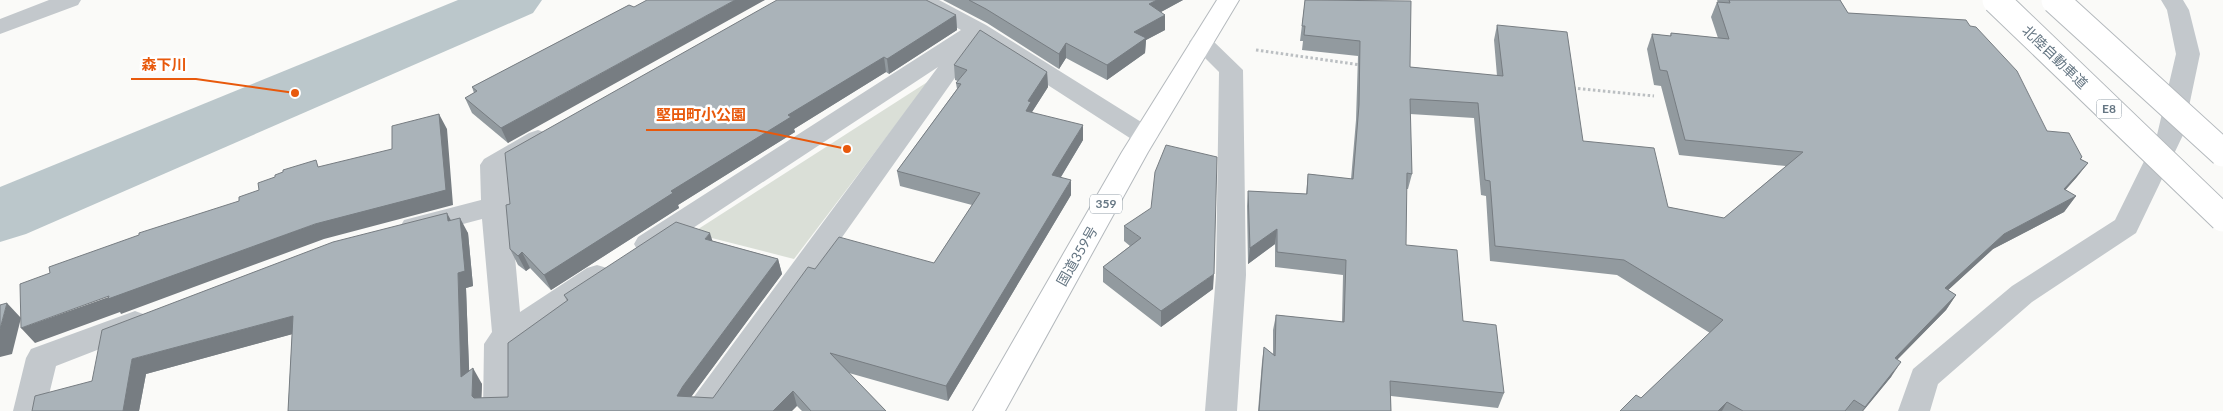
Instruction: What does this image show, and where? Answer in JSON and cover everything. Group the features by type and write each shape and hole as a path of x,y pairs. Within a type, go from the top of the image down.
{"highway":[{"name":"国道359号","path":"989,411 1145,136 1228,0"},
{"name":"北陸自動車道","path":"1996,0 2223,218"},
{"path":"2054,0 2223,153"}],"street":[{"path":"0,27 70,0"},
{"path":"922,0 978,30 1145,136"},
{"path":"1914,411 1924,378 2022,294 2126,226 2170,135 2188,54 2178,10 2172,0"},
{"path":"499,411 499,344 507,335 978,30"},
{"path":"701,411 978,30"},
{"path":"1201,42 1231,70 1231,276 1221,411"},
{"path":"507,335 493,165 562,126"},
{"path":"391,233 495,206"},
{"path":"29,411 42,358 161,314"}],"path":[{"path":"1201,42 1363,65"},
{"path":"1565,87 1654,96"}],"shaded area":[{"path":"929,81 794,259 692,233"}],"building":[{"path":"647,0 735,0 501,128 465,98 477,91 472,87 629,5 634,7"},
{"path":"777,0 926,0 956,15 887,59 884,57 788,115 791,117 671,191 673,193 544,275 522,252 518,256 510,249 506,205 510,204 505,153"},
{"path":"969,0 1157,0 1149,4 1165,15 1134,32 1146,38 1107,65 1066,43 1059,54"},
{"path":"1305,0 1411,1 1410,67 1503,76 1497,25 1567,32 1583,141 1654,148 1668,207 1724,218 1803,152 1685,140 1667,71 1660,70 1652,34 1671,36 1671,33 1729,39 1717,2 1730,3 1729,0 1840,0 1848,13 1966,20 1970,26 1976,27 2017,71 2047,131 2069,133 2082,157 2080,159 2088,163 2064,189 2076,196 2004,234 1945,288 1956,295 1895,358 1901,362 1865,407 1854,400 1845,411 1743,411 1727,402 1718,411 1620,411 1636,395 1641,398 1723,320 1624,260 1495,246 1490,181 1485,180 1478,103 1410,99 1412,174 1407,173 1406,245 1457,250 1463,321 1496,325 1504,393 1390,381 1391,411 1259,411 1264,347 1275,356 1276,315 1344,322 1346,260 1277,252 1277,229 1250,248 1248,191 1307,194 1308,174 1353,179 1359,105 1360,41 1304,35 1305,26 1302,26"},
{"path":"980,30 1047,72 1028,101 1031,102 1026,111 1083,125 1052,175 1071,180 946,386 830,353 886,411 811,411 793,391 773,411 288,411 293,316 132,359 123,411 32,411 35,396 92,381 102,330 333,242 447,213 448,221 460,218 465,271 458,273 461,377 473,368 472,396 474,398 508,397 508,343 568,300 564,295 676,222 710,233 705,239 778,259 677,396 713,398 808,267 815,269 839,237 934,263 980,193 897,171 961,84 956,83 967,70 954,65"},
{"path":"439,114 446,190 315,224 108,299 109,296 21,328 20,284 50,273 49,267 139,235 139,233 239,201 239,197 259,190 258,183 275,177 275,175 283,172 283,170 316,160 318,167 392,149 392,126"},
{"path":"1166,145 1217,157 1214,274 1161,311 1103,267 1141,238 1124,226 1151,208 1155,172"},
{"path":"7,303 0,329 0,305"}],"waterway":[{"path":"0,216 511,0"}],"place":[{"name":"森下川","path":"295,93"},
{"name":"堅田町小公園","path":"847,149"}]}
